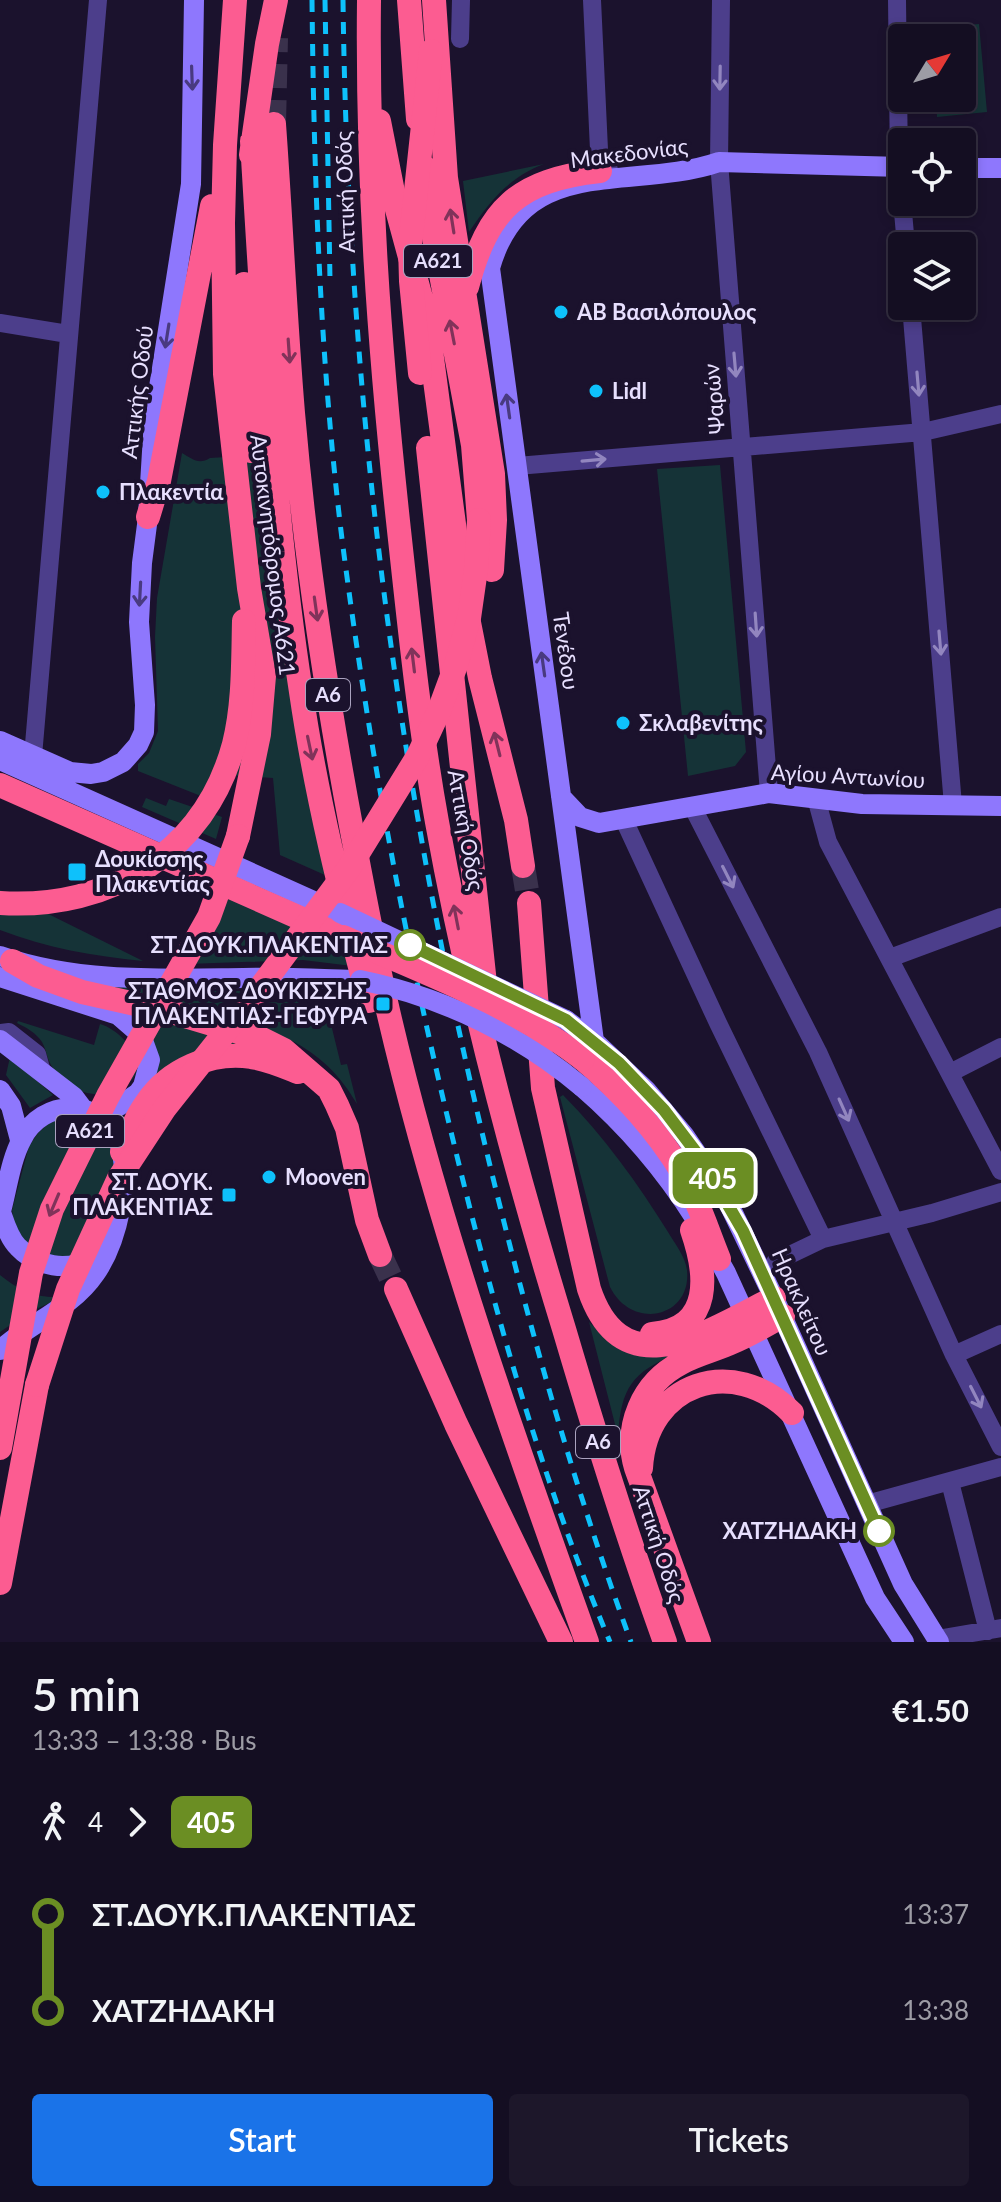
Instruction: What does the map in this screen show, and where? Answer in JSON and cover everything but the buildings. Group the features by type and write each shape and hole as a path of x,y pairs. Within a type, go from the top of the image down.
{"highway":[{"name":"Αυτοκινητόδρομος Α621","path":"0,1448 31,1273 52,1209 108,1096 209,917 238,836 259,734 264,695 263,661 249,588 225,374 225,145 235,0"},
{"path":"0,903 69,898 127,879 154,864 194,826 220,780 233,745 254,620 245,375 245,230 252,141 276,0"},
{"name":"Αττική Οδός","path":"369,0 369,159 378,320 417,693 443,851 493,1075 537,1241 597,1441 665,1642"},
{"name":"Α621","path":"0,1583 37,1385 50,1338 68,1289 119,1178 165,1108 257,992 349,868 418,756 456,665 469,618 487,520 427,200 409,0"},
{"path":"434,0 446,178 493,474 487,520"},
{"path":"434,0 410,246 411,281 479,909 493,1075"},
{"path":"368,64 395,202 427,320 463,592 480,678 516,820 523,866"},
{"name":"Α6","path":"274,124 293,413 309,560 334,734 374,947 413,1111 445,1220 523,1464 587,1642"},
{"path":"252,141 265,368 287,595 303,709 351,933 372,1012 413,1111"},
{"path":"148,517 159,481 225,145"},
{"path":"466,293 481,241 499,214 522,195 551,179 600,171"},
{"path":"0,785 341,925 543,1030 588,1050 670,1153 694,1195 719,1259"},
{"path":"529,903 543,1088 589,1289 597,1309 617,1336 651,1346 678,1342 749,1322"},
{"path":"4,965 82,992 175,1013 262,1039 284,1050 329,1089 347,1128 367,1220 380,1255"},
{"path":"122,1152 140,1113 157,1089 179,1071 205,1061 234,1056 252,1057 319,1080"},
{"path":"597,1309 618,1326 647,1335 680,1325 699,1304 704,1282 702,1265 681,1197"},
{"path":"396,1289 456,1424 561,1642"},
{"path":"699,1642 631,1453 633,1426 637,1411 654,1384 678,1364 778,1307"},
{"path":"641,1482 642,1457 655,1422 669,1403 692,1387 722,1380 744,1384 771,1395 792,1413"}],"main road":[{"name":"Αττικής Οδού","path":"33,756 70,772 103,772 123,762 138,745 146,721 139,622 142,563 154,419 191,184 194,0"},
{"name":"Μακεδονίας","path":"490,268 506,230 532,203 558,187 698,170 719,162 888,166"},
{"path":"976,168 1001,168"},
{"name":"Τενέδου","path":"490,268 561,797 588,1050"},
{"path":"0,741 33,756"},
{"path":"0,760 341,925"},
{"name":"Αγίου Αντωνίου","path":"561,797 576,814 599,823 769,793 862,804 1001,806"},
{"name":"Ηρακλείτου","path":"341,925 566,1020 588,1050 655,1100 702,1160 743,1231 903,1584 938,1641"},
{"path":"4,965 156,980 257,977 360,980 420,996 480,1020 537,1052 626,1127 681,1197 719,1259 875,1598 904,1642"},
{"path":"4,965 118,1015 141,1035 150,1060 138,1093 119,1106 89,1111 66,1107 50,1111 33,1122 20,1140 0,1213 17,1246 29,1256 58,1267 88,1261 112,1241"},
{"path":"0,1350 72,1299 97,1272 112,1241 124,1180 122,1152 113,1131 1,1041"},
{"path":"0,1090 11,1106 20,1140"}],"street":[{"path":"33,756 98,0"},
{"path":"460,39 461,0"},
{"path":"592,0 600,171"},
{"name":"Ψαρών","path":"721,0 719,162 769,793"},
{"path":"897,0 899,128"},
{"name":"Μακεδονίας","path":"600,171 692,160 719,162"},
{"path":"912,320 953,805"},
{"path":"0,323 68,334"},
{"path":"517,466 923,432 1001,414"},
{"path":"816,798 828,842 1001,1171"},
{"path":"693,808 805,1025 954,1355 1001,1447"},
{"path":"624,820 724,1037 823,1239"},
{"path":"890,958 1001,917"},
{"path":"950,1073 1001,1047"},
{"path":"775,1262 823,1239 1001,1192"},
{"path":"954,1355 1001,1334"},
{"path":"867,1504 1001,1467"},
{"path":"938,1641 995,1630 950,1482"}],"green space":[{"path":"976,24 979,24 987,112 937,117 937,112 976,112"},
{"path":"544,164 510,183 469,232 463,181"},
{"path":"182,453 199,461 260,455 280,624 334,879 280,855 273,778 225,775 216,802 138,771 138,764 149,753 158,731 157,598"},
{"path":"720,465 746,752 735,766 688,776 657,469"},
{"path":"146,798 166,806 169,799 222,817 216,839 142,807"},
{"path":"0,890 143,961 70,950 0,930"},
{"path":"228,891 418,974 303,960 187,964"},
{"path":"105,985 165,991 264,991 260,1003 300,1001 293,1010 302,1016 328,1012 341,1065 347,1064 357,1104 328,1067 290,1040"},
{"path":"130,1006 259,1044 146,1089 141,1021"},
{"path":"18,1021 94,1045 100,1024 109,1028 132,1050 137,1068 134,1077 126,1085 105,1093 95,1094 75,1088 58,1075 40,1039"},
{"path":"10,1057 53,1095 30,1108 6,1075"},
{"path":"563,1095 620,1161 682,1255 687,1270 686,1286 671,1308 645,1314 632,1310 620,1301 610,1287 560,1097"},
{"path":"82,1118 99,1129 109,1145 115,1175 85,1255 52,1258 24,1242 14,1226 12,1210 29,1146 50,1122"},
{"path":"0,1275 29,1292 45,1297 62,1297 28,1313 0,1332"},
{"path":"589,1322 604,1336 676,1354 649,1368 632,1384 622,1405 618,1436"}],"tunnel":[{"path":"274,124 276,38"},
{"path":"523,866 529,903"},
{"path":"380,1255 396,1289"}],"railway":[{"path":"312,0 320,270 334,472 352,615 389,843 436,1069 503,1333 563,1520 610,1642"},
{"path":"325,0 330,280"},
{"path":"343,0 355,299 384,596 405,743 460,1036 494,1182 556,1414 631,1642"}],"bus line":[{"name":"405","path":"410,945 566,1020 619,1063 664,1110 723,1192 743,1231 879,1531"}],"place":[{"name":"ΑΒ Βασιλόπουλος","path":"561,312"},
{"name":"Lidl","path":"596,391"},
{"name":"Πλακεντία","path":"103,492"},
{"name":"Σκλαβενίτης","path":"623,723"},
{"name":"Δουκίσσης Πλακεντίας","path":"77,872"},
{"name":"ΣΤ.ΔΟΥΚ.ΠΛΑΚΕΝΤΙΑΣ","path":"410,945"},
{"name":"ΣΤΑΘΜΟΣ ΔΟΥΚΙΣΣΗΣ ΠΛΑΚΕΝΤΙΑΣ-ΓΕΦΥΡΑ","path":"383,1004"},
{"name":"Mooven","path":"269,1177"},
{"name":"ΣΤ. ΔΟΥΚ. ΠΛΑΚΕΝΤΙΑΣ","path":"229,1195"},
{"name":"ΧΑΤΖΗΔΑΚΗ","path":"879,1531"}]}
